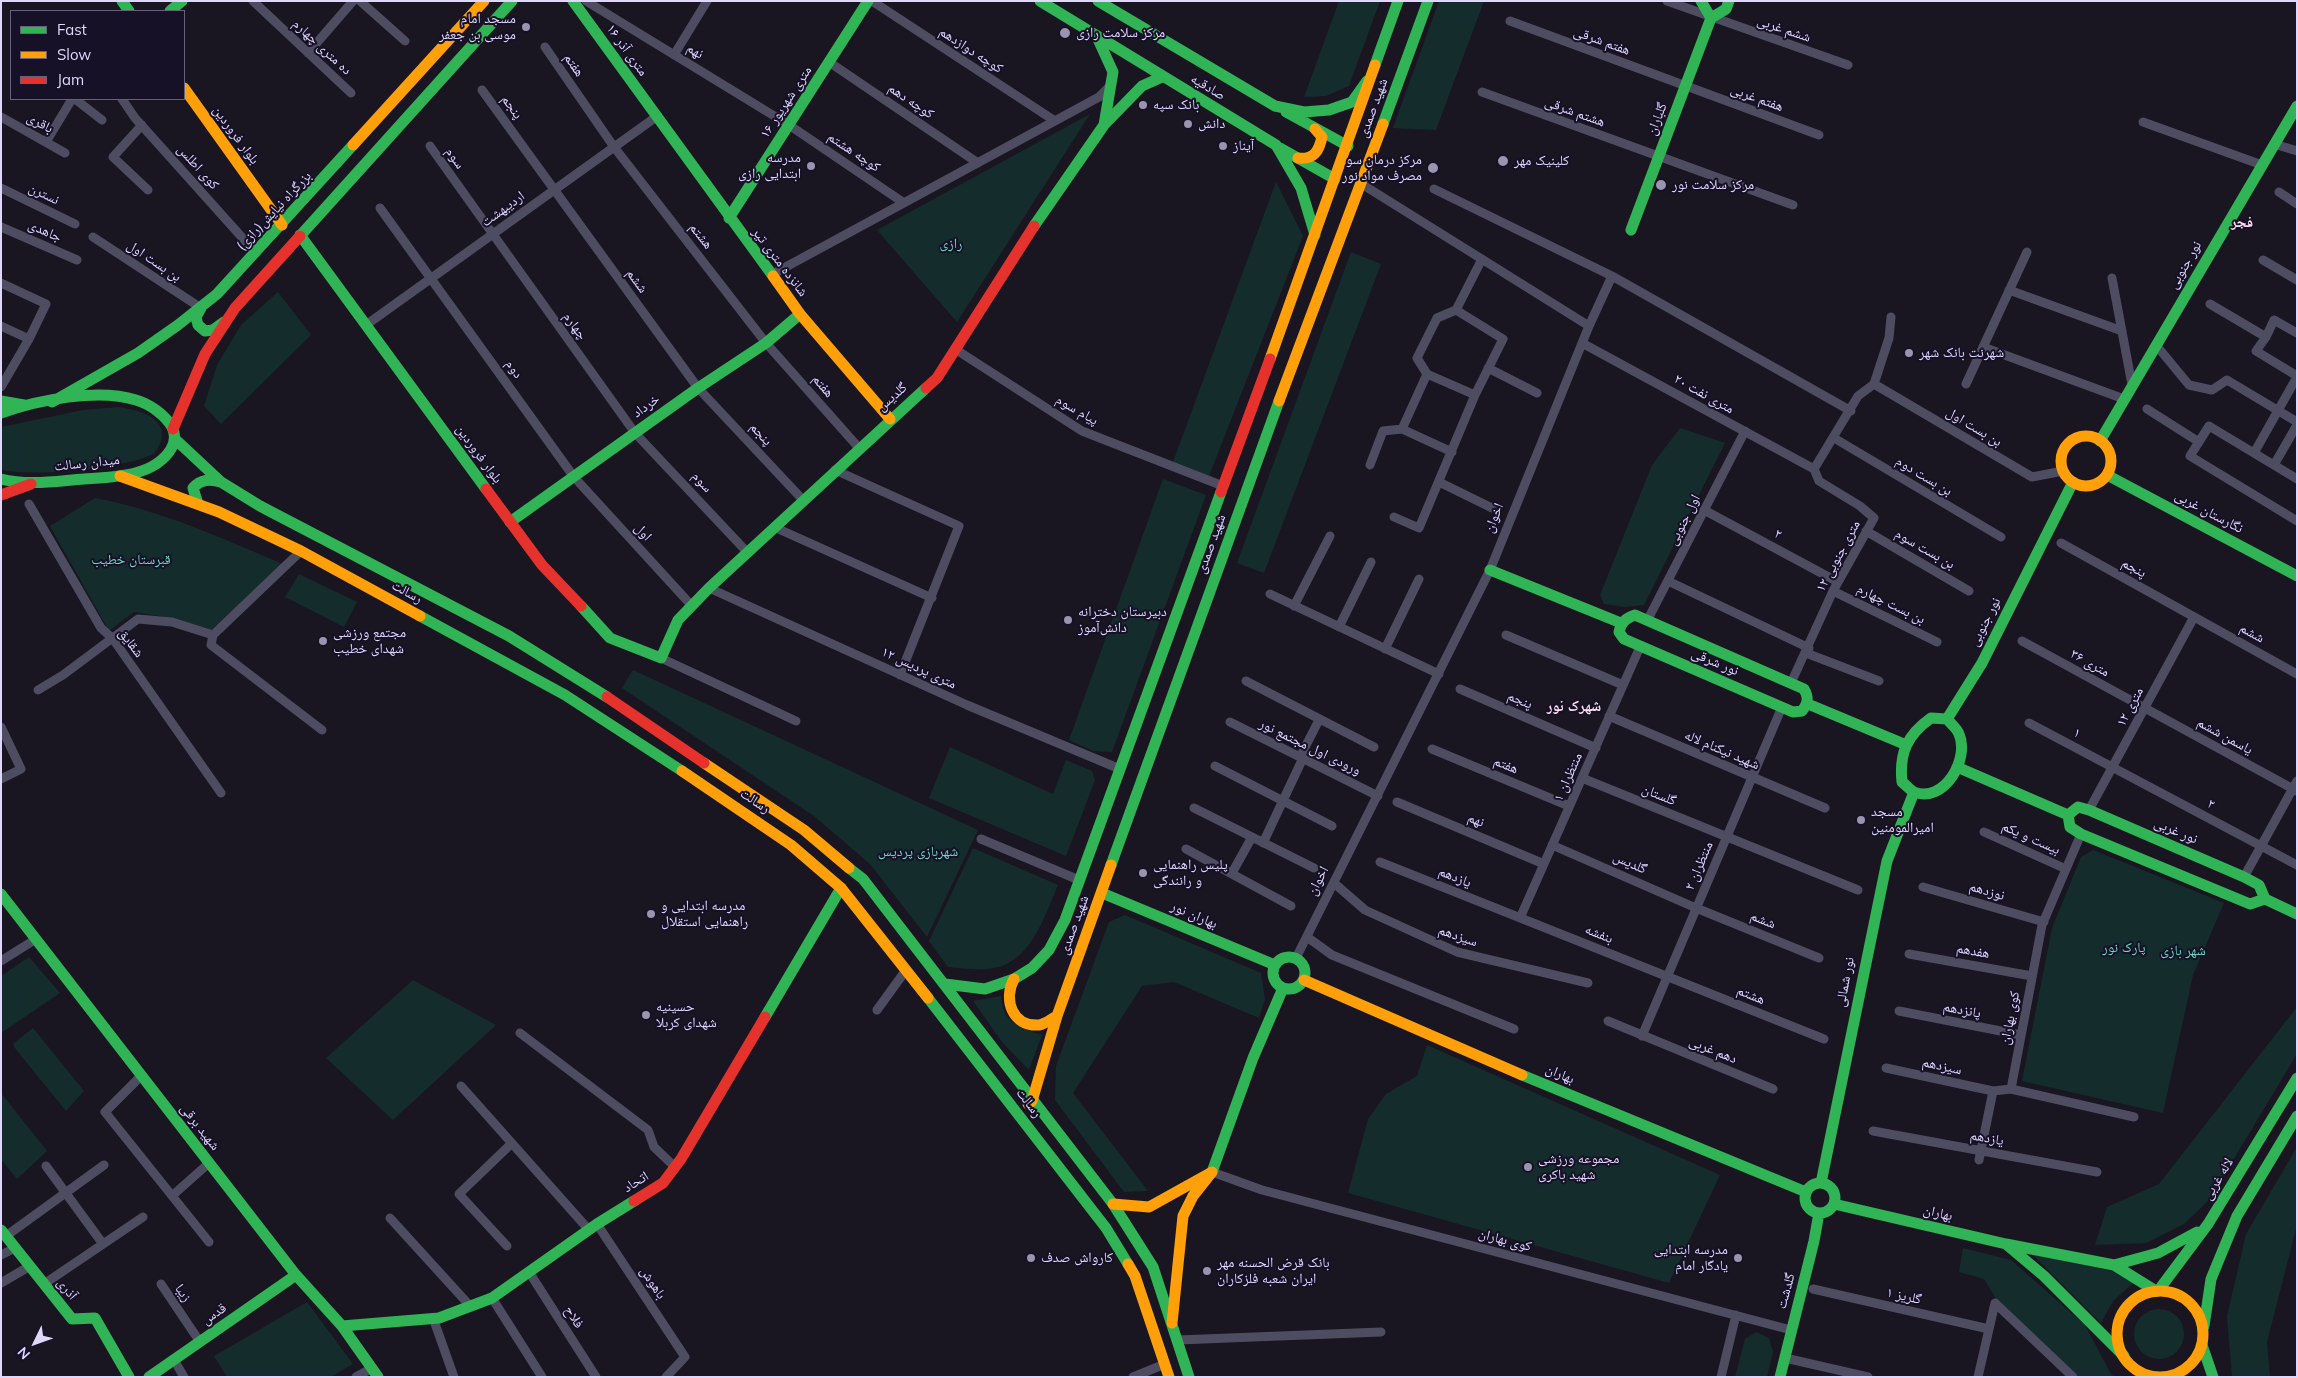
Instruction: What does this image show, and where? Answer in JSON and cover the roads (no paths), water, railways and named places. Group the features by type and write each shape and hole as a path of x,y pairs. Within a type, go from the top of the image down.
{"main road":[{"path":"171,10 182,1"},
{"name":"بزرگراه نیایش(رازی)","path":"52,402 117,367 217,294 282,225 484,1"},
{"path":"174,434 204,354 224,322 300,235 512,1"},
{"name":"۱۶ متری آذر","path":"573,1 656,116"},
{"name":"۱۶ متری شهریور","path":"729,218 868,1"},
{"name":"صادقیه","path":"1040,1 1276,145 1293,169 1310,206 1315,236"},
{"name":"صادقیه","path":"1098,1 1274,106 1304,112 1329,110 1352,102 1371,75"},
{"name":"شهید صمدی","path":"945,984 985,989 1014,979 1032,968 1049,950 1065,920 1348,146 1398,1"},
{"name":"شهید صمدی","path":"1032,1100 1057,1016 1304,332 1428,1"},
{"path":"1702,1 1711,18 1726,10 1729,1"},
{"name":"گلباران","path":"1632,230 1711,18"},
{"path":"1097,36 1113,72 1104,125"},
{"name":"گلدیس","path":"661,658 678,620 709,588 890,419 937,378 1055,193 1104,125 1142,86 1162,77"},
{"name":"بلوار فروردین","path":"185,89 282,225"},
{"path":"1274,106 1348,146"},
{"name":"نور جنوبی","path":"2100,440 2297,106"},
{"name":"شانزده متری تیر","path":"656,116 800,314 890,419"},
{"path":"1296,158 1307,160 1316,155 1322,137 1315,129"},
{"path":"1276,145 1335,179"},
{"name":"بلوار فروردین","path":"300,235 542,564 610,638 661,658"},
{"path":"200,308 196,317 198,325 205,331 213,330 224,322"},
{"name":"خرداد","path":"510,522 698,388 766,343 800,314"},
{"path":"1,413 27,406 87,396 130,398 157,409 174,434"},
{"path":"1,401 27,406"},
{"name":"میدان رسالت","path":"1,479 34,484 120,476 153,466 170,452 174,434"},
{"name":"رسالت","path":"174,434 221,482 260,506 509,636 587,684 776,810 804,830 863,879 1112,1204 1153,1267 1189,1377"},
{"path":"2084,436 2100,440 2111,460 2107,475 2095,484 2088,486 2073,482 2063,470 2062,455 2070,442 2084,436"},
{"name":"نگارستان غربی","path":"2107,475 2297,576"},
{"name":"رسالت","path":"120,476 219,512 300,551 566,695 751,816 791,845 841,888 1018,1112 1106,1228 1135,1276 1169,1377"},
{"path":"198,504 193,488 198,482 207,479 221,482"},
{"name":"نور جنوبی","path":"1947,719 1982,663 2073,482"},
{"path":"1,495 34,484"},
{"path":"1490,570 1621,623"},
{"path":"1181,602 1184,613 1192,616 1205,607"},
{"name":"نور شرقی","path":"1635,615 1647,621 1804,689 1809,696 1808,704 1802,711 1793,712 1624,640 1619,632 1621,623 1626,618 1635,615"},
{"path":"1167,639 1180,633 1190,641 1190,647"},
{"path":"1808,704 1904,744"},
{"path":"1931,718 1947,719 1959,733 1962,750 1957,767 1948,782 1932,793 1914,792 1902,782 1900,764 1904,744 1917,727 1931,718"},
{"path":"1957,767 2068,815"},
{"name":"نور شمالی","path":"1821,1183 1878,898 1899,826 1914,792"},
{"path":"2068,815 2078,807 2089,810"},
{"name":"نور غربی","path":"2089,810 2244,876 2259,885 2265,898 2297,914"},
{"path":"2068,815 2070,827 2081,834 2234,899 2250,904 2265,898"},
{"name":"اتحاد","path":"342,1326 433,1318 471,1307 492,1298 593,1227 663,1183 675,1167 841,888"},
{"name":"بهاران نور","path":"1102,893 1275,965"},
{"name":"شهید برقی","path":"1,894 296,1275 342,1326 375,1372"},
{"path":"1282,958 1296,958 1304,965 1304,980 1297,987 1283,988 1278,985 1273,976 1275,965 1282,958"},
{"path":"1014,979 1008,993 1009,1005 1017,1017 1030,1024 1043,1024 1057,1016"},
{"name":"بهاران","path":"1304,980 1550,1087 1806,1192"},
{"path":"1172,1323 1183,1216 1193,1196 1212,1172 1253,1058 1283,988"},
{"name":"لاله غربی","path":"2157,1291 2208,1224 2297,1078"},
{"path":"1018,1112 1032,1100"},
{"path":"2203,1329 2200,1316 2182,1296 2170,1292 2157,1291 2142,1294 2130,1303 2122,1314 2118,1328 2118,1343 2124,1356 2138,1370 2156,1377 2168,1376 2184,1369 2197,1356 2202,1345 2212,1279 2237,1216 2297,1116"},
{"path":"1112,1204 1148,1207 1212,1172"},
{"path":"1821,1183 1824,1183 1833,1190 1834,1204 1824,1213 1819,1214 1807,1206 1806,1192 1812,1185 1821,1183"},
{"name":"بهاران","path":"1834,1204 2006,1244 2114,1265 2157,1291"},
{"name":"گلدشت","path":"1780,1377 1819,1214"},
{"path":"2114,1265 2158,1253 2191,1236 2208,1224"},
{"name":"آذری","path":"4,1233 72,1319 95,1318 129,1377"},
{"name":"بهاران","path":"2006,1244 2044,1276 2124,1356"},
{"name":"قدس","path":"150,1377 296,1275"},
{"path":"2202,1345 2213,1377"}],"street":[{"name":"ده متری چهارم","path":"253,1 351,93"},
{"path":"308,52 354,1"},
{"path":"360,1 405,41"},
{"name":"نهم","path":"586,1 789,125"},
{"path":"674,55 707,1"},
{"name":"کوچه دوازدهم","path":"872,1 1055,121"},
{"name":"ششم غربی","path":"1667,1 1848,65"},
{"name":"هفتم شرقی","path":"1510,21 1685,86"},
{"name":"هفتم","path":"545,47 614,147"},
{"name":"کوچه دهم","path":"829,62 978,163"},
{"path":"771,275 1100,97 1111,84"},
{"name":"هفتم غربی","path":"1685,86 1819,135"},
{"name":"پنجم","path":"482,90 554,190"},
{"name":"هشتم شرقی","path":"1482,92 1793,204"},
{"path":"46,142 73,100"},
{"path":"75,100 102,120"},
{"name":"کوی اطلس","path":"123,100 142,125 256,253"},
{"name":"اردیبهشت","path":"366,325 656,116"},
{"name":"باقری","path":"1,117 65,153"},
{"path":"2143,122 2262,165"},
{"path":"142,125 113,156 148,190"},
{"name":"کوچه هشتم","path":"789,125 904,203"},
{"path":"2274,144 2297,151"},
{"name":"سوم","path":"430,146 492,235"},
{"name":"هشتم","path":"614,147 766,343"},
{"path":"1360,183 1589,326"},
{"name":"نسترن","path":"1,188 75,224"},
{"path":"1434,189 1612,276 1851,411"},
{"name":"ششم","path":"554,190 698,388"},
{"path":"2278,192 2297,204"},
{"path":"380,208 432,277"},
{"name":"جاهدی","path":"1,227 77,260"},
{"name":"چهارم","path":"492,235 635,433"},
{"name":"بن بست اول","path":"93,237 200,308"},
{"path":"1966,384 2027,252"},
{"path":"1475,395 1427,374 1417,358 1436,318 1456,310 1482,259"},
{"path":"2263,260 2297,280"},
{"name":"اخوان","path":"1296,958 1490,570 1589,326 1612,276"},
{"name":"دوم","path":"432,277 574,477"},
{"path":"2112,278 2132,385"},
{"path":"1,283 46,304 29,339 1,387"},
{"path":"2009,290 2122,331"},
{"path":"2210,304 2266,337"},
{"path":"1394,517 1419,528 1475,395 1503,339 1456,310"},
{"path":"1814,469 1851,411 1858,396 1874,384 1888,338 1891,317"},
{"path":"2254,453 2297,376 2256,352 2274,320 2297,333"},
{"path":"1,326 29,339"},
{"name":"هفتم","path":"766,343 859,448"},
{"name":"۲۰ متری نفت","path":"1582,343 1814,469"},
{"path":"2156,345 2190,385 2212,390 2227,380 2297,423 2274,465"},
{"path":"1983,347 2124,399"},
{"name":"پیام سوم","path":"956,348 1082,432 1223,486"},
{"path":"1488,368 1537,393"},
{"path":"1402,429 1427,374"},
{"name":"بن بست اول","path":"1874,384 2032,477 2063,470"},
{"name":"پنجم","path":"698,388 803,500"},
{"path":"2147,409 2199,442"},
{"path":"2297,479 2209,426 2190,456 2297,521"},
{"path":"1370,465 1383,431 1402,429 1452,452"},
{"name":"اول جنوبی","path":"1647,621 1745,431"},
{"name":"سوم","path":"635,433 747,552"},
{"name":"بن بست دوم","path":"1834,438 2001,537"},
{"name":"۱۲ متری جنوبی","path":"1791,683 1836,586 1874,518 1860,506 1819,480 1814,469"},
{"path":"835,470 959,526 900,675"},
{"name":"اول","path":"574,477 692,606"},
{"path":"1439,482 1492,508"},
{"name":"شقایق","path":"28,504 101,628 113,639 221,793"},
{"name":"۲","path":"1704,510 1836,586"},
{"path":"774,527 932,598"},
{"name":"بن بست سوم","path":"1866,531 1969,591"},
{"path":"1294,606 1330,536"},
{"name":"پنجم","path":"2061,543 2194,616"},
{"path":"300,551 213,634 211,646 322,730"},
{"path":"1339,627 1371,562"},
{"path":"1385,648 1418,579"},
{"path":"1668,581 1807,650 1879,680"},
{"name":"بن بست چهارم","path":"1836,586 1937,642"},
{"name":"۱۲ متری پردیس","path":"709,588 900,675 1120,770"},
{"path":"1270,594 1439,674"},
{"name":"ششم","path":"2194,616 2297,674"},
{"name":"۱۲ متری","path":"2089,810 2194,616"},
{"path":"38,690 113,639 138,619 172,622 213,634"},
{"path":"1506,635 1623,686"},
{"name":"۳۶ متری","path":"2022,641 2144,708"},
{"name":"منتظران ۱","path":"1520,918 1640,646"},
{"path":"661,658 796,721"},
{"path":"1246,681 1319,720 1374,746"},
{"name":"پنجم","path":"1460,690 1596,748"},
{"name":"منتظران ۲","path":"1642,1036 1782,707"},
{"name":"یاسمن ششم","path":"2144,708 2295,787"},
{"name":"شهید نیکنام لاله","path":"1609,716 1825,808"},
{"path":"1263,843 1319,720"},
{"name":"ورودی اول مجتمع نور","path":"1230,722 1378,796"},
{"name":"۱","path":"2029,724 2112,768"},
{"path":"1,727 21,769 1,779"},
{"name":"هفتم","path":"1432,749 1570,806"},
{"path":"1215,766 1332,826"},
{"name":"۲","path":"2112,768 2297,865"},
{"name":"گلستان","path":"1582,778 1858,890"},
{"path":"2244,876 2295,787"},
{"name":"نهم","path":"1397,802 1544,864"},
{"path":"1194,808 1314,868"},
{"name":"بیست و یکم","path":"1984,832 2066,869"},
{"name":"کوی بهاران","path":"2010,1089 2044,922 2081,834"},
{"path":"1232,873 1252,837"},
{"path":"981,839 1079,880"},
{"name":"گلدیس","path":"1552,845 1696,908"},
{"path":"1186,849 1291,906"},
{"name":"یازدهم","path":"1380,862 1520,918"},
{"name":"سیزدهم","path":"1334,883 1365,910 1457,952 1588,983"},
{"name":"نوزدهم","path":"1923,887 2044,922"},
{"name":"ششم","path":"1696,908 1818,958"},
{"name":"بنفشه","path":"1520,918 1667,976"},
{"path":"1307,937 1332,955 1514,1030"},
{"path":"1,961 36,939"},
{"name":"هفدهم","path":"1909,954 2032,976"},
{"path":"877,1010 906,970"},
{"name":"هشتم","path":"1667,976 1824,1039"},
{"name":"پانزدهم","path":"1899,1011 2021,1035"},
{"name":"دهم غربی","path":"1608,1021 1773,1089"},
{"path":"520,1034 648,1130 654,1147 675,1167"},
{"name":"سیزدهم","path":"1886,1068 1993,1091 2010,1089"},
{"path":"141,1076 104,1112 173,1195 209,1242"},
{"name":"باهوش","path":"461,1086 512,1143 593,1227 685,1357 666,1377"},
{"path":"2010,1089 2134,1117"},
{"path":"1980,1156 1993,1091"},
{"name":"یازدهم","path":"1873,1131 1980,1156 2097,1172"},
{"path":"507,1246 459,1194 512,1143"},
{"path":"173,1195 210,1163"},
{"path":"4,1233 104,1164"},
{"path":"46,1166 103,1244"},
{"name":"کوی بهاران","path":"1212,1172 1272,1192 1791,1330"},
{"path":"44,1284 143,1217"},
{"path":"390,1218 471,1307"},
{"path":"1,1255 15,1248"},
{"path":"1,1283 30,1266"},
{"name":"فلاح","path":"529,1272 596,1377"},
{"name":"زیبا","path":"161,1284 200,1342"},
{"name":"گلریز ۱","path":"1813,1289 1989,1329"},
{"path":"492,1298 542,1377"},
{"path":"1978,1377 1995,1303 2073,1377"},
{"path":"1721,1377 1736,1315"},
{"path":"433,1318 454,1377"},
{"path":"1178,1340 1381,1332"},
{"path":"1785,1358 1868,1377"},
{"path":"174,1360 184,1377"},
{"path":"1132,1377 1165,1364"},
{"path":"356,1377 375,1372"}],"place":[{"name":"مسجد امام موسی بن جعفر","path":"526,27"},
{"name":"مرکز سلامت رازی","path":"1065,33"},
{"name":"بانک سپه","path":"1143,105"},
{"name":"دانش","path":"1188,124"},
{"name":"آیناز","path":"1223,146"},
{"name":"کلینیک مهر","path":"1503,161"},
{"name":"مدرسه ابتدایی رازی","path":"811,166"},
{"name":"مرکز درمان سو مصرف مواد نور","path":"1433,168"},
{"name":"مرکز سلامت نور","path":"1661,185"},
{"name":"شهرنت بانک شهر","path":"1909,353"},
{"name":"دبیرستان دخترانه دانش‌آموز","path":"1068,620"},
{"name":"مجتمع ورزشی شهدای خطیب","path":"323,641"},
{"name":"مسجد امیرالمومنین","path":"1861,820"},
{"name":"پلیس راهنمایی و رانندگی","path":"1143,873"},
{"name":"مدرسه ابتدایی و راهنمایی استقلال","path":"651,914"},
{"name":"حسینیه شهدای کربلا","path":"646,1015"},
{"name":"مجموعه ورزشی شهید باکری","path":"1528,1167"},
{"name":"کارواش صدف","path":"1031,1258"},
{"name":"مدرسه ابتدایی یادگار امام","path":"1738,1258"},
{"name":"بانک قرض الحسنه مهر ایران شعبه فلزکاران","path":"1207,1271"}],"district":[{"name":"فجر","path":"2242,222"},
{"name":"شهرک نور","path":"1574,706"}],"park label":[{"name":"رازی","path":"951,244"},
{"name":"قبرستان خطیب","path":"131,560"},
{"name":"شهربازی پردیس","path":"918,852"},
{"name":"پارک نور","path":"2124,948"},
{"name":"شهر بازی","path":"2183,951"}]}
